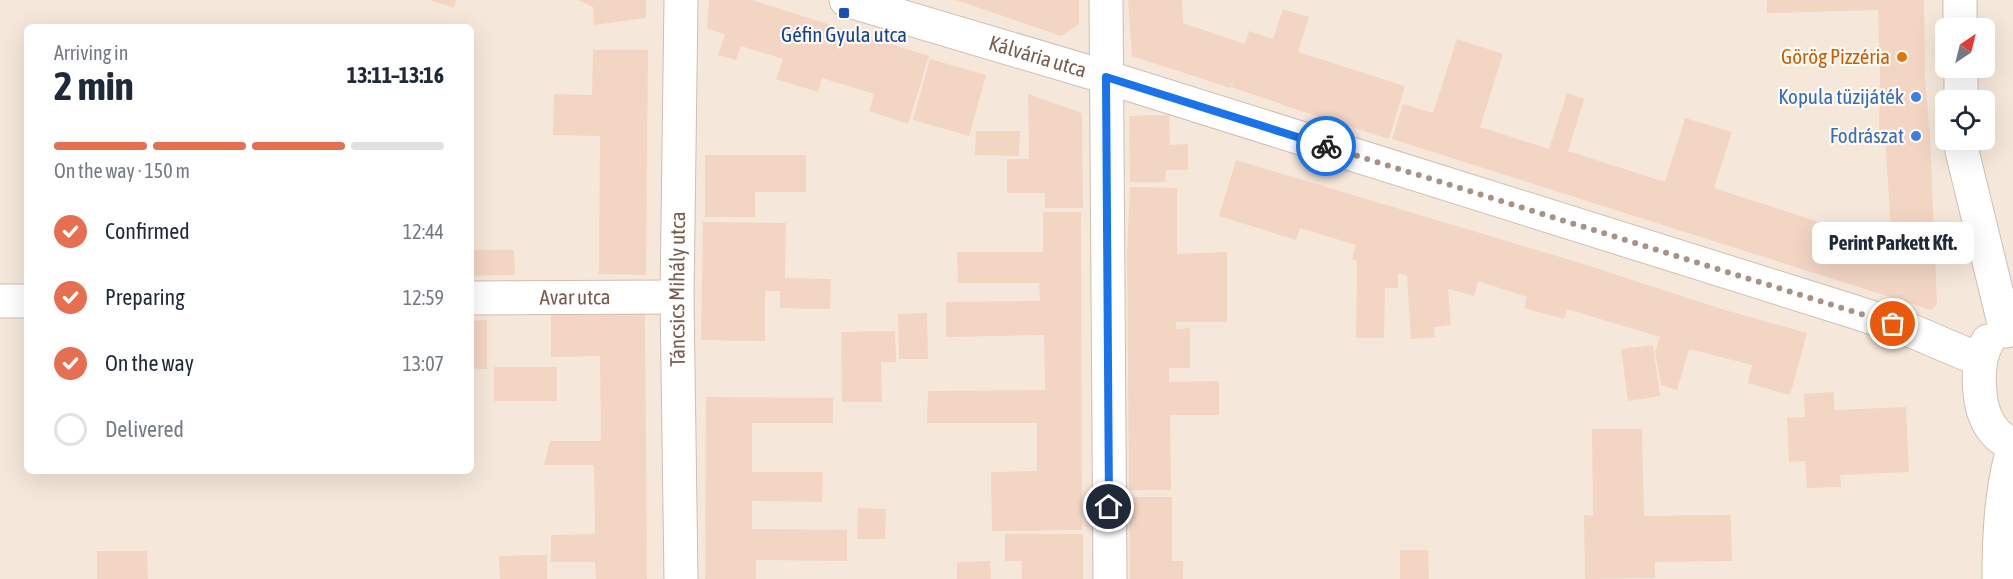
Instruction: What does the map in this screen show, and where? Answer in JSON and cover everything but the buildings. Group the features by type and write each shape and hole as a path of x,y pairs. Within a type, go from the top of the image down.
{"street":[{"name":"Táncsics Mihály utca","path":"681,0 677,297 681,579"},
{"name":"Kálvária utca","path":"846,0 1106,77 1856,312 1912,331 1980,360"},
{"path":"1106,0 1110,579"},
{"path":"1960,0 1960,18"},
{"path":"1962,150 2009,331 1989,340 1980,360 1981,399 1989,426 2013,447 2003,488 1999,579"},
{"name":"Avar utca","path":"474,298 677,297"},
{"path":"0,301 24,301"}],"shaded area":[{"path":"0,0 2013,0 2013,579 0,579"}],"way so far":[{"path":"1326,146 1893,324"}],"place":[{"name":"Géfin Gyula utca","path":"844,13"},
{"name":"Görög Pizzéria","path":"1902,57"},
{"name":"Kopula tüzijáték","path":"1916,97"},
{"name":"Fodrászat","path":"1916,136"},
{"name":"Perint Parkett Kft.","path":"1893,324"}],"route":[{"path":"1109,507 1106,77 1326,146"}]}
